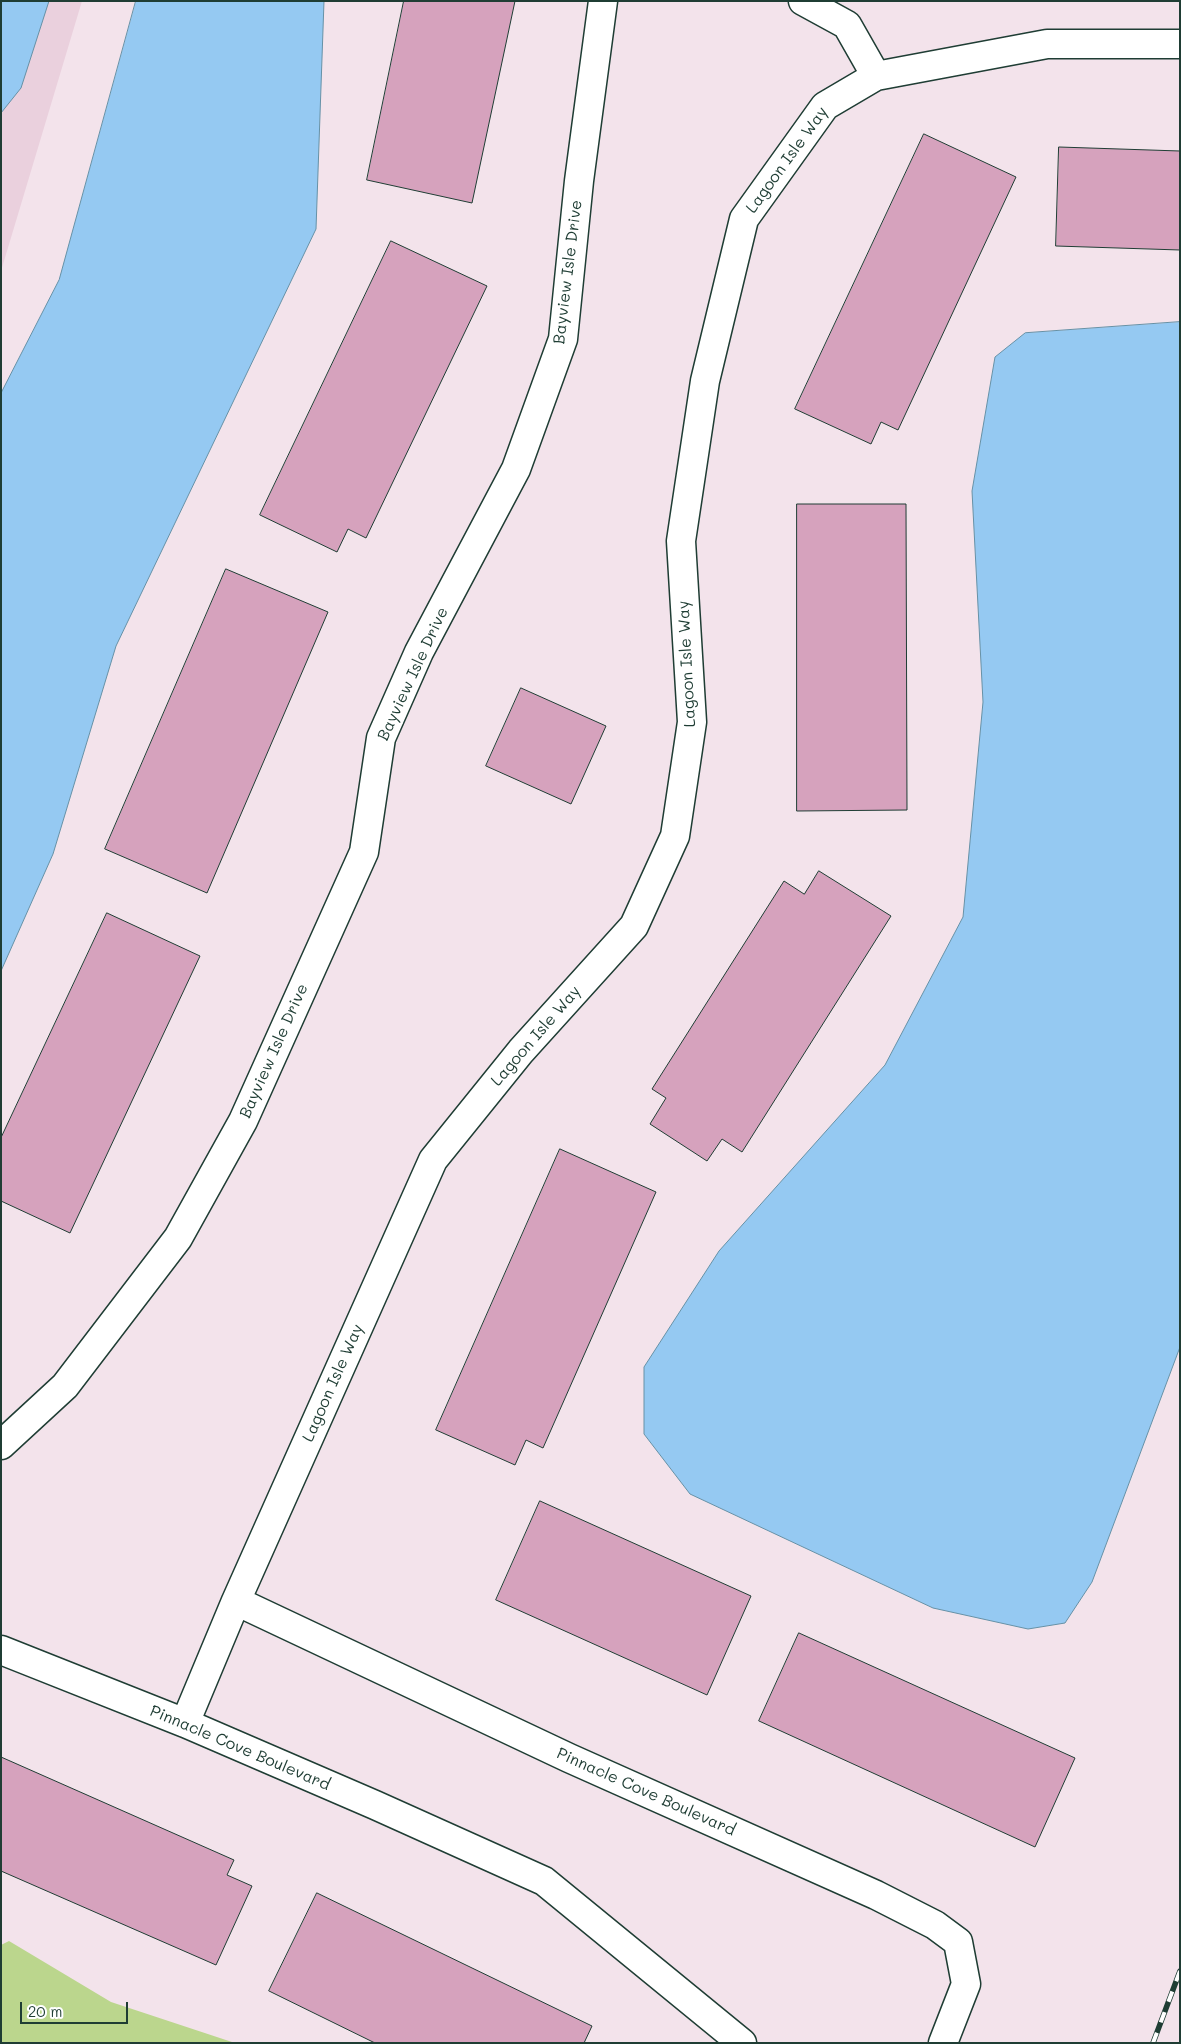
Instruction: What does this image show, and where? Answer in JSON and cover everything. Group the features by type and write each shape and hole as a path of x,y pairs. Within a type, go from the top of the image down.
{"lane":[{"name":"Bayview Isle Drive","path":"1,1445 65,1386 178,1238 243,1122 364,852 381,738 420,652 516,469 563,339 579,181 603,1"},
{"path":"802,1 848,25 876,76"},
{"name":"Lagoon Isle Way","path":"185,1723 236,1601 433,1160 520,1051 634,926 675,836 692,722 681,541 705,381 744,219 825,106 876,76 1047,44 1180,44"},
{"name":"Pinnacle Cove Boulevard","path":"236,1601 570,1758 876,1894 935,1925 958,1942 966,1984 943,2043"},
{"name":"Pinnacle Cove Boulevard","path":"1,1650 185,1723 544,1881 742,2043"}],"shaded area":[{"path":"1,1 82,1 1,271"}],"green space":[{"path":"9,1941 111,2002 235,2043 1,2043 1,1945"}],"water":[{"path":"1,1 49,1 21,88 1,113"},
{"path":"136,1 324,1 316,229 116,646 53,854 1,971 1,393 59,280"},
{"path":"1180,322 1180,1347 1092,1582 1065,1623 1028,1629 933,1608 690,1494 644,1434 644,1367 719,1251 885,1065 963,917 983,702 972,491 995,357 1025,333"}],"building":[{"path":"404,1 515,1 472,203 367,180"},
{"path":"924,134 1016,177 898,430 881,422 871,444 795,409"},
{"path":"1059,147 1180,151 1180,250 1056,246"},
{"path":"391,241 487,286 366,538 348,529 337,552 260,515"},
{"path":"797,504 906,504 907,810 797,811"},
{"path":"226,569 328,612 207,893 105,849"},
{"path":"521,688 606,726 571,804 486,766"},
{"path":"819,871 891,916 742,1152 722,1139 707,1161 650,1124 666,1098 652,1089 784,881 804,894"},
{"path":"107,913 200,956 70,1233 1,1201 1,1138"},
{"path":"560,1149 656,1192 543,1448 526,1440 515,1465 436,1430"},
{"path":"540,1501 751,1596 707,1695 496,1600"},
{"path":"799,1633 1075,1758 1035,1847 759,1721"},
{"path":"1,1757 234,1860 227,1875 252,1886 216,1965 1,1871"},
{"path":"317,1893 592,2026 584,2043 375,2043 269,1991"}],"railway":[{"path":"1153,2043 1180,1971"}]}
